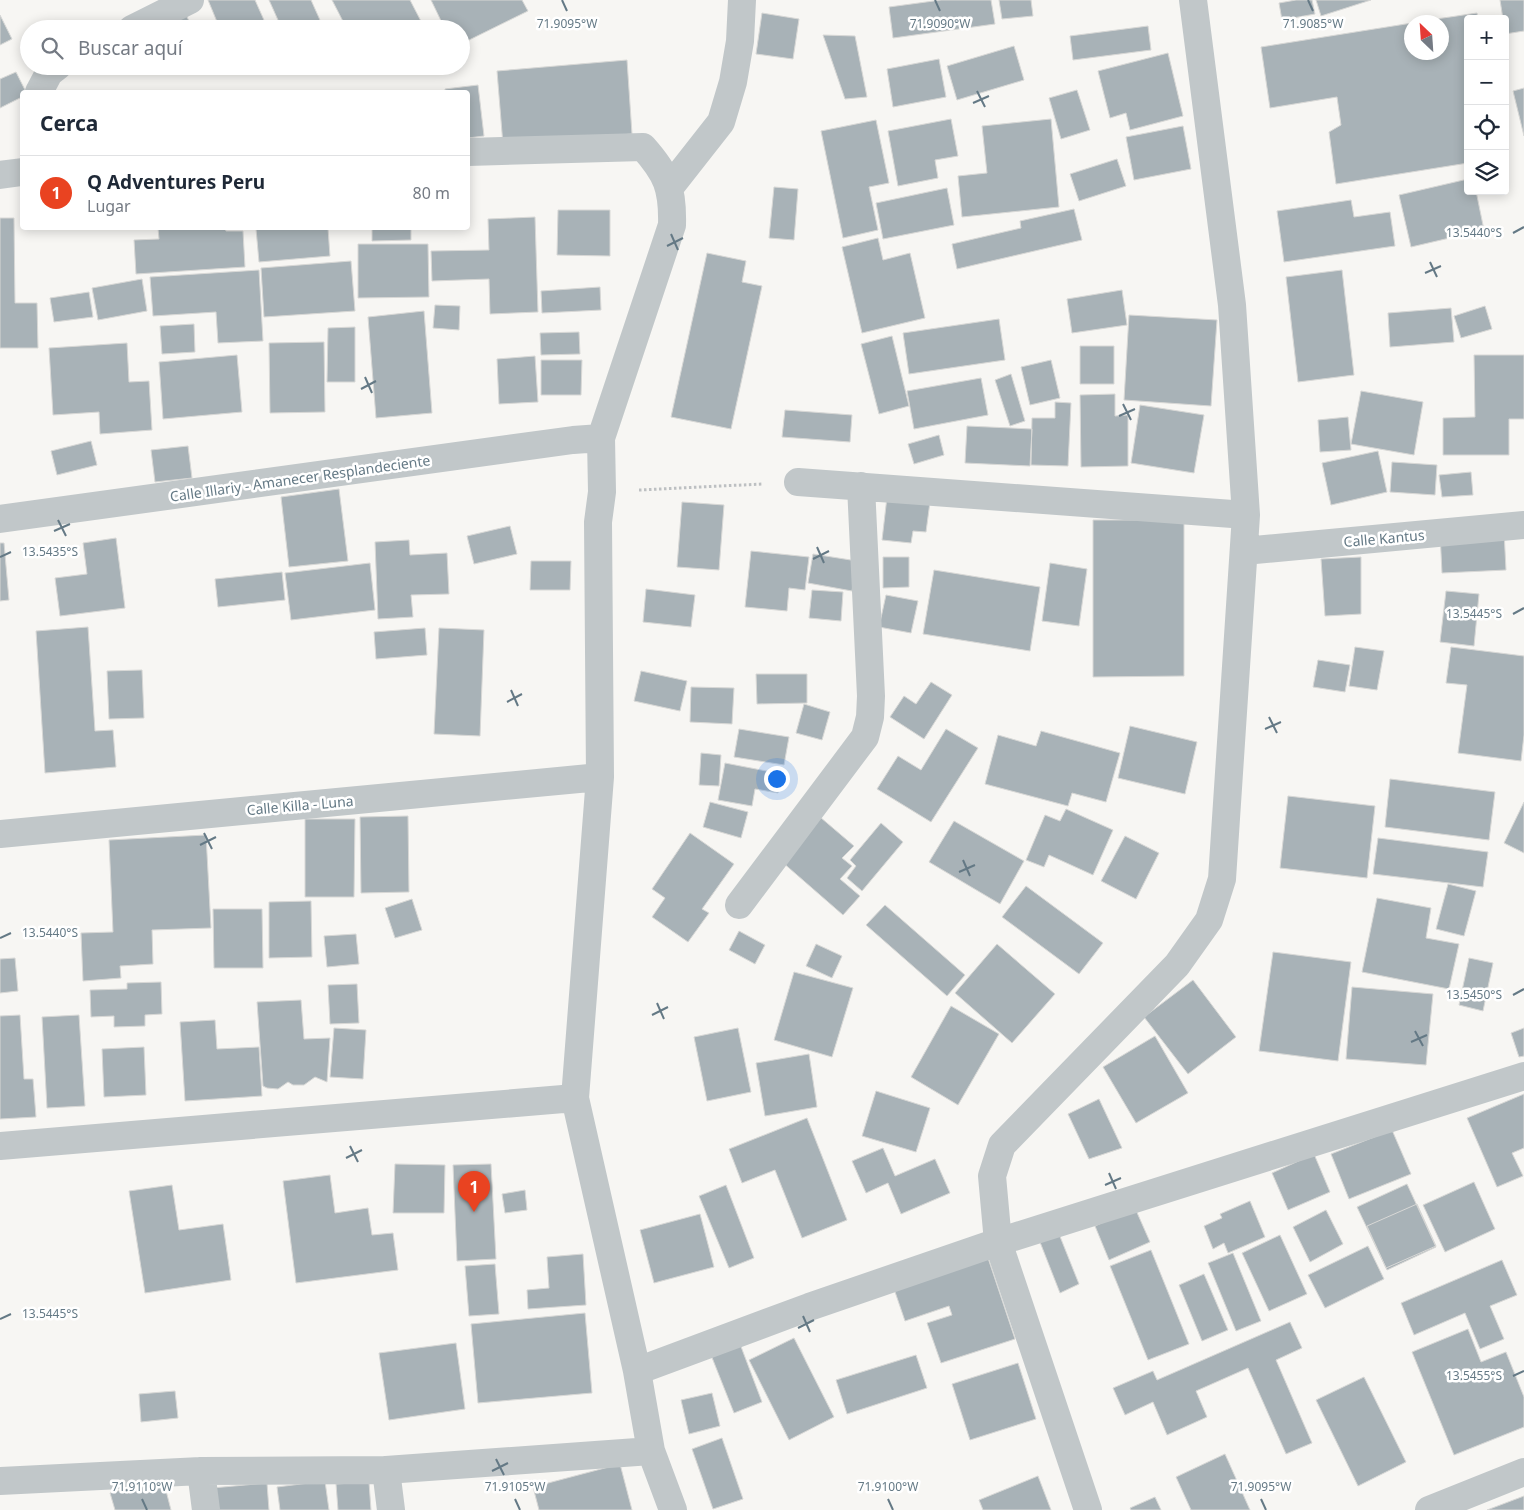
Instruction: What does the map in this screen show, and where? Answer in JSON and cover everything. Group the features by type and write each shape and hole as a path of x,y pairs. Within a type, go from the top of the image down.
{"street":[{"path":"150,20 190,0"},
{"path":"670,187 721,122 733,82 740,41 742,0"},
{"path":"1088,1510 998,1242 992,1176 1002,1145 1177,965 1209,920 1222,879 1246,515 1232,305 1193,0"},
{"path":"41,90 48,75"},
{"path":"470,152 643,146 657,163 670,187 672,224 601,438 602,492 598,522 600,777 575,1098 637,1371 651,1451 673,1510"},
{"path":"0,175 20,172"},
{"name":"Calle Illariy - Amanecer Resplandeciente","path":"0,519 573,440 601,438"},
{"path":"798,482 1246,515"},
{"path":"739,905 865,736 870,717 871,696 861,486"},
{"name":"Calle Kantus","path":"1244,551 1524,525"},
{"name":"Calle Killa - Luna","path":"0,834 600,777"},
{"path":"637,1371 818,1304 998,1242 1524,1076"},
{"path":"0,1146 575,1098"},
{"path":"0,1481 201,1472 386,1470 651,1451"},
{"path":"386,1470 391,1510"},
{"path":"201,1472 206,1510"},
{"path":"1429,1510 1524,1472"}],"path":[{"path":"602,492 798,482"}],"building":[{"path":"208,0 255,0 264,20 216,20"},
{"path":"269,0 311,0 320,20 278,20"},
{"path":"332,0 410,0 420,20 342,20"},
{"path":"431,0 522,0 528,11 470,40 470,20 441,20"},
{"path":"941,0 991,0 995,24 893,38 889,7"},
{"path":"999,0 1031,0 1033,16 1002,19"},
{"path":"1312,0 1315,14 1282,20 1279,3"},
{"path":"1316,0 1371,0 1321,16"},
{"path":"1500,0 1524,0 1524,31 1509,33 1509,15 1502,15"},
{"path":"185,13 188,20 172,20"},
{"path":"762,13 799,19 793,59 756,54"},
{"path":"1477,13 1477,15 1464,15 1464,164 1336,184 1329,132 1341,125 1337,97 1270,108 1261,47 1404,24 1404,60 1449,60 1449,17"},
{"path":"0,15 12,39 0,45"},
{"path":"1148,26 1151,50 1073,60 1070,36"},
{"path":"823,35 855,36 867,97 845,99"},
{"path":"1014,46 1024,80 957,100 947,66"},
{"path":"1168,53 1183,116 1130,130 1126,113 1110,118 1098,71"},
{"path":"939,59 946,97 893,107 887,69"},
{"path":"627,60 632,134 503,145 497,71"},
{"path":"16,72 25,90 20,90 20,98 0,108 0,79"},
{"path":"478,85 484,136 470,138 470,90 445,89"},
{"path":"1524,88 1524,136 1513,91"},
{"path":"1077,90 1090,130 1061,139 1049,98"},
{"path":"951,119 958,156 935,160 938,178 898,186 888,131"},
{"path":"1051,119 1059,207 962,217 958,176 987,173 982,126"},
{"path":"876,120 889,183 869,187 878,230 843,238 821,131"},
{"path":"1183,126 1191,169 1134,180 1126,137"},
{"path":"1117,159 1126,186 1079,201 1070,174"},
{"path":"1464,180 1464,195 1477,195 1484,230 1411,247 1399,195"},
{"path":"774,187 798,189 794,240 769,238"},
{"path":"947,188 954,225 883,239 876,203"},
{"path":"1351,200 1354,217 1390,212 1395,246 1284,262 1277,211"},
{"path":"1074,209 1082,240 957,269 952,244 1021,228 1020,221"},
{"path":"558,210 610,210 610,256 557,255"},
{"path":"535,217 538,312 490,314 489,279 432,281 431,251 489,250 488,219"},
{"path":"0,218 14,218 15,303 37,303 38,348 0,348"},
{"path":"158,230 243,231 245,267 136,274 134,240 159,239"},
{"path":"256,230 328,230 330,256 259,262"},
{"path":"372,230 411,230 411,240 372,241"},
{"path":"878,238 883,260 910,253 925,318 862,333 842,247"},
{"path":"358,244 428,244 429,297 358,298"},
{"path":"707,253 746,261 742,282 762,286 731,429 671,417"},
{"path":"351,261 355,311 264,317 261,268"},
{"path":"259,270 263,341 218,343 216,312 153,316 150,277"},
{"path":"1342,270 1354,375 1298,382 1286,277"},
{"path":"142,279 147,311 98,320 92,288"},
{"path":"600,287 601,310 542,313 541,291"},
{"path":"1122,290 1127,325 1072,333 1067,299"},
{"path":"89,292 93,317 54,322 50,298"},
{"path":"435,305 460,306 459,330 433,328"},
{"path":"1485,306 1492,329 1461,338 1454,316"},
{"path":"1451,308 1454,342 1390,347 1388,313"},
{"path":"424,311 432,413 376,418 368,317"},
{"path":"1129,315 1217,320 1211,406 1124,400"},
{"path":"999,319 1005,360 909,374 903,333"},
{"path":"194,324 195,352 162,354 160,326"},
{"path":"355,327 355,382 327,382 328,328"},
{"path":"579,332 580,354 541,355 540,333"},
{"path":"892,336 909,406 879,414 861,344"},
{"path":"324,342 325,412 270,413 269,343"},
{"path":"127,343 129,382 149,381 152,430 100,434 99,412 53,415 49,348"},
{"path":"1080,346 1114,346 1114,384 1080,384"},
{"path":"237,355 242,412 163,419 159,362"},
{"path":"1474,355 1524,355 1524,419 1509,419 1509,455 1443,455 1443,418 1475,417"},
{"path":"535,356 538,402 499,404 497,359"},
{"path":"541,360 582,360 581,395 541,395"},
{"path":"1051,360 1060,398 1030,405 1021,367"},
{"path":"1011,374 1025,421 1010,426 995,380"},
{"path":"981,378 988,415 914,429 907,391"},
{"path":"1361,391 1423,402 1414,455 1351,444"},
{"path":"1115,394 1115,416 1128,415 1128,466 1081,467 1080,395"},
{"path":"1055,402 1071,403 1068,466 1031,465 1032,418 1055,418"},
{"path":"1140,405 1204,415 1194,473 1131,463"},
{"path":"785,410 852,415 850,442 782,437"},
{"path":"1348,417 1351,450 1320,452 1318,420"},
{"path":"967,426 1032,429 1030,466 965,463"},
{"path":"939,435 944,455 914,464 908,444"},
{"path":"91,441 97,465 57,475 51,451"},
{"path":"188,446 192,478 155,482 151,450"},
{"path":"1378,451 1387,492 1331,505 1322,463"},
{"path":"1392,462 1437,465 1435,495 1390,492"},
{"path":"1471,472 1473,495 1442,497 1439,475"},
{"path":"339,489 348,561 289,567 281,497"},
{"path":"887,497 930,502 926,532 913,531 911,543 882,540"},
{"path":"682,502 724,505 719,570 677,567"},
{"path":"1093,520 1184,520 1184,676 1093,677"},
{"path":"510,526 517,554 474,564 467,536"},
{"path":"1504,531 1506,570 1442,573 1440,533"},
{"path":"116,538 125,608 60,616 55,578 87,574 83,543"},
{"path":"409,540 410,555 447,553 449,594 411,595 413,617 378,619 375,542"},
{"path":"0,543 4,543 9,600 0,601"},
{"path":"751,551 809,557 805,590 789,588 787,611 745,607"},
{"path":"813,554 857,561 852,591 808,583"},
{"path":"883,557 909,557 909,587 883,588"},
{"path":"1361,557 1361,614 1325,616 1321,559"},
{"path":"531,561 571,561 570,590 530,590"},
{"path":"370,563 375,610 291,620 285,573"},
{"path":"1050,563 1087,569 1079,626 1042,621"},
{"path":"934,570 1040,587 1030,651 923,634"},
{"path":"282,572 285,600 218,607 215,579"},
{"path":"646,589 695,595 691,627 643,622"},
{"path":"812,590 843,592 841,621 809,618"},
{"path":"1446,591 1479,594 1474,646 1440,642"},
{"path":"886,595 918,601 911,633 879,627"},
{"path":"88,627 95,731 113,730 116,767 45,773 36,631"},
{"path":"425,628 427,655 376,659 374,632"},
{"path":"439,628 484,630 480,736 434,734"},
{"path":"1355,647 1384,651 1377,690 1349,686"},
{"path":"1451,647 1524,656 1524,735 1521,761 1458,753 1467,685 1446,683"},
{"path":"1318,660 1350,665 1345,692 1313,687"},
{"path":"142,670 144,718 109,719 107,671"},
{"path":"641,671 687,681 680,711 634,701"},
{"path":"756,674 807,674 807,703 757,704"},
{"path":"931,682 952,695 924,739 890,717 904,696 916,704"},
{"path":"691,687 734,688 732,724 690,722"},
{"path":"804,704 830,712 822,740 796,733"},
{"path":"1130,726 1197,742 1185,794 1118,778"},
{"path":"739,729 789,737 784,765 734,757"},
{"path":"946,729 978,748 931,822 877,789 898,756 921,770"},
{"path":"1041,731 1120,753 1106,802 1072,793 1068,806 985,784 998,735 1036,746"},
{"path":"701,753 721,755 719,786 699,785"},
{"path":"725,763 782,774 778,793 755,789 752,806 718,800"},
{"path":"1390,779 1495,792 1489,840 1385,827"},
{"path":"1288,796 1375,806 1367,878 1280,868"},
{"path":"710,802 748,812 741,838 703,827"},
{"path":"1524,802 1524,853 1504,843"},
{"path":"1066,809 1113,830 1093,875 1049,855 1044,867 1026,860 1045,815 1060,821"},
{"path":"408,816 409,892 361,893 360,817"},
{"path":"820,817 854,846 842,858 852,866 840,879 860,896 843,915 781,861"},
{"path":"305,819 355,819 354,897 305,897"},
{"path":"954,821 1024,861 1000,904 929,862"},
{"path":"881,823 903,842 862,891 847,878 856,866 850,860"},
{"path":"690,833 734,864 702,909 709,913 688,942 652,917 665,898 652,889"},
{"path":"206,835 211,928 152,930 153,964 120,966 121,978 83,981 81,933 113,932 109,840"},
{"path":"1125,836 1159,853 1136,899 1101,881"},
{"path":"1378,838 1488,852 1483,887 1373,874"},
{"path":"1448,884 1476,891 1464,936 1436,929"},
{"path":"1026,886 1103,943 1079,974 1002,917"},
{"path":"1377,898 1431,908 1426,938 1459,944 1449,989 1362,972"},
{"path":"412,899 422,930 395,938 385,908"},
{"path":"311,901 312,957 269,958 269,902"},
{"path":"885,905 965,975 947,996 866,925"},
{"path":"213,909 262,909 263,968 214,968"},
{"path":"739,931 765,945 755,964 729,950"},
{"path":"356,934 359,964 327,967 324,936"},
{"path":"816,944 842,956 832,978 806,966"},
{"path":"997,944 1055,994 1012,1043 955,993"},
{"path":"1273,952 1351,962 1338,1061 1259,1051"},
{"path":"15,958 18,991 0,993 0,959"},
{"path":"1469,958 1493,963 1483,1011 1459,1005"},
{"path":"794,972 853,988 832,1057 774,1040"},
{"path":"1193,980 1236,1037 1188,1074 1144,1017"},
{"path":"161,982 162,1014 145,1015 145,1026 114,1027 114,1016 91,1017 90,990 127,989 127,983"},
{"path":"357,984 359,1023 330,1024 328,985"},
{"path":"1352,987 1433,994 1426,1065 1346,1059"},
{"path":"301,1000 304,1039 330,1038 327,1082 315,1077 304,1085 293,1085 288,1082 278,1089 267,1088 263,1086 257,1002"},
{"path":"951,1006 999,1034 958,1105 911,1077"},
{"path":"20,1015 24,1079 33,1079 36,1117 0,1119 0,1016"},
{"path":"79,1015 85,1106 47,1108 42,1017"},
{"path":"215,1020 217,1049 259,1047 262,1096 185,1101 180,1022"},
{"path":"334,1028 366,1030 363,1079 330,1077"},
{"path":"738,1028 751,1092 707,1101 694,1037"},
{"path":"1524,1028 1524,1056 1519,1057 1511,1033"},
{"path":"1155,1036 1188,1093 1136,1123 1103,1067"},
{"path":"144,1047 146,1095 104,1097 102,1049"},
{"path":"809,1054 817,1107 765,1116 756,1063"},
{"path":"876,1091 930,1108 916,1152 862,1136"},
{"path":"1524,1094 1524,1148 1512,1153 1523,1176 1497,1187 1467,1118"},
{"path":"1099,1099 1122,1148 1089,1159 1068,1114"},
{"path":"807,1118 847,1220 802,1238 775,1170 742,1183 729,1149"},
{"path":"1392,1130 1411,1174 1349,1199 1331,1154"},
{"path":"883,1148 895,1176 935,1159 950,1193 901,1214 888,1183 866,1193 852,1161"},
{"path":"1314,1154 1330,1192 1288,1210 1272,1173"},
{"path":"395,1164 445,1165 444,1213 393,1213"},
{"path":"491,1164 496,1259 457,1261 453,1165"},
{"path":"330,1175 335,1213 368,1208 372,1235 393,1233 398,1270 296,1283 283,1181"},
{"path":"1474,1182 1495,1229 1445,1252 1423,1205"},
{"path":"1407,1184 1436,1247 1387,1270 1357,1207"},
{"path":"172,1185 179,1230 223,1224 231,1280 145,1293 129,1191"},
{"path":"726,1185 754,1258 729,1268 699,1196"},
{"path":"525,1190 527,1210 505,1213 502,1194"},
{"path":"1250,1201 1265,1237 1228,1253 1224,1243 1213,1249 1204,1226 1222,1218 1220,1214"},
{"path":"1417,1204 1436,1246 1386,1268 1367,1226"},
{"path":"1135,1208 1150,1242 1109,1260 1095,1226"},
{"path":"1326,1210 1343,1244 1310,1262 1293,1227"},
{"path":"700,1214 714,1267 654,1283 640,1230"},
{"path":"1057,1229 1079,1284 1060,1293 1038,1237"},
{"path":"1280,1235 1307,1294 1269,1311 1242,1253"},
{"path":"1368,1246 1384,1279 1325,1308 1308,1275"},
{"path":"1151,1250 1189,1344 1148,1360 1110,1266"},
{"path":"986,1252 1015,1339 941,1363 927,1323 952,1315 949,1306 905,1321 892,1283"},
{"path":"1233,1253 1261,1321 1236,1331 1208,1263"},
{"path":"583,1254 586,1305 528,1309 527,1290 549,1288 547,1257"},
{"path":"1502,1260 1517,1295 1490,1306 1504,1339 1480,1349 1465,1313 1414,1335 1401,1303"},
{"path":"495,1264 499,1314 469,1316 465,1266"},
{"path":"1204,1274 1228,1330 1202,1341 1179,1285"},
{"path":"585,1313 592,1393 478,1403 471,1324"},
{"path":"1290,1322 1302,1348 1276,1360 1312,1443 1286,1454 1248,1368 1196,1391 1207,1417 1167,1435 1153,1402 1125,1415 1113,1388 1153,1371 1157,1380"},
{"path":"1468,1329 1481,1362 1506,1352 1524,1397 1524,1427 1454,1455 1412,1352"},
{"path":"794,1338 834,1417 789,1440 749,1360"},
{"path":"456,1343 465,1409 389,1420 379,1353"},
{"path":"740,1344 762,1402 734,1413 711,1355"},
{"path":"916,1355 927,1388 847,1414 836,1380"},
{"path":"1018,1363 1036,1419 970,1440 952,1384"},
{"path":"1364,1377 1406,1462 1358,1486 1316,1400"},
{"path":"175,1391 178,1418 141,1422 139,1394"},
{"path":"712,1393 720,1426 689,1434 681,1400"},
{"path":"722,1438 743,1499 713,1509 692,1449"},
{"path":"1225,1454 1250,1510 1191,1510 1176,1477"},
{"path":"620,1464 632,1510 539,1510 533,1487"},
{"path":"1038,1476 1051,1510 983,1510 979,1500"},
{"path":"163,1479 171,1510 115,1510 110,1493"},
{"path":"325,1481 329,1510 280,1510 277,1487"},
{"path":"369,1482 371,1510 338,1510 336,1484"},
{"path":"267,1483 269,1510 213,1510 212,1488"},
{"path":"1524,1496 1524,1510 1487,1510"},
{"path":"1155,1497 1161,1510 1131,1510 1130,1508"}],"place":[{"name":"Q Adventures Peru","path":"474,1212"}]}
